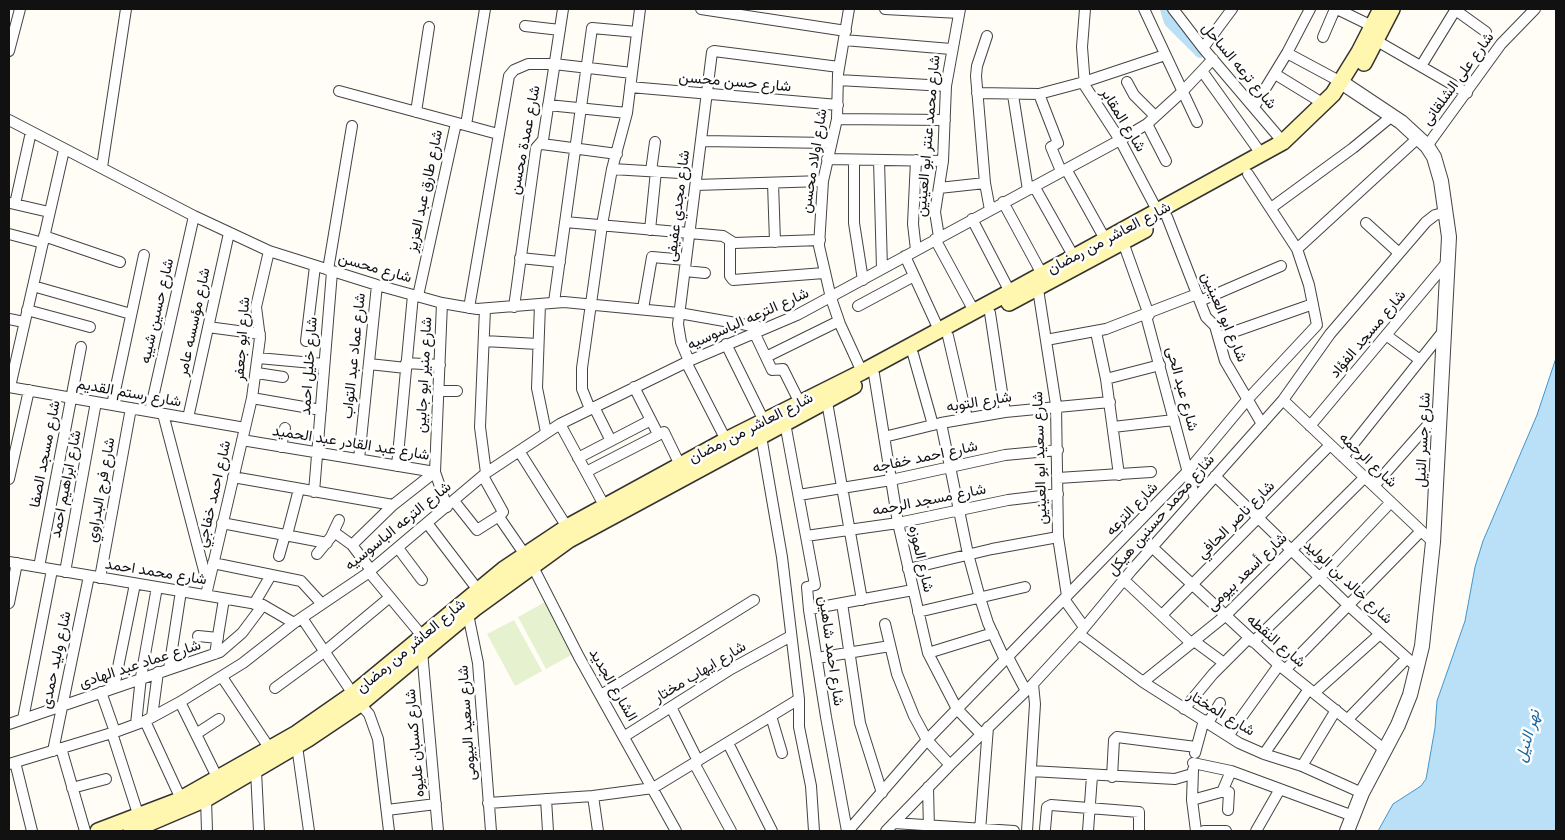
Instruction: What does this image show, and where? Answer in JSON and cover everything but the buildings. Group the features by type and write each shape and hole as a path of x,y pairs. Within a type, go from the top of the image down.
{"main road":[{"name":"شارع العاشر من رمضان","path":"1374,34 1381,9"},
{"name":"شارع العاشر من رمضان","path":"423,644 468,614 567,527 680,465 701,461 726,440 762,428 785,423 827,402 868,373 944,333 990,313 1040,282 1074,257 1105,240 1163,215 1248,174 1277,157 1315,127 1330,112 1374,34 1392,9"},
{"name":"شارع العاشر من رمضان","path":"131,831 156,826 298,746 423,644 478,590 529,560 588,529 701,461 762,428 800,403 913,354 974,311 1010,292 1040,282 1124,242 1163,215 1284,142 1346,85"},
{"name":"شارع العاشر من رمضان","path":"98,831 139,817 181,799 357,699"}],"street":[{"path":"9,51 20,9"},
{"path":"102,167 126,9"},
{"path":"466,125 485,9"},
{"name":"شارع عمدة محسن","path":"514,307 536,148 542,144 563,9"},
{"path":"611,441 592,408 585,400 581,379 602,225 612,169 627,113 640,9"},
{"path":"701,9 845,35 951,49"},
{"name":"شارع اولاد محسن","path":"849,9 839,67 838,105 827,159 820,212 820,254 839,321 868,373"},
{"path":"885,9 959,11"},
{"name":"شارع المقابر","path":"1085,9 1082,47 1084,82 1087,91 1120,140 1163,215"},
{"path":"1144,9 1197,122"},
{"name":"شارع ترعه الساحل","path":"1173,9 1203,48 1284,142"},
{"path":"1203,48 1232,9"},
{"path":"1254,107 1287,53 1310,9"},
{"path":"1324,36 1336,9 1420,66 1467,92"},
{"path":"1420,66 1455,9 1486,32"},
{"name":"شارع على الشلقانى","path":"1297,249 1423,141 1467,92 1501,44 1535,9"},
{"name":"شارع محمد عنتر ابو العينين","path":"959,11 946,86 943,160 935,212 937,238 974,311"},
{"path":"525,26 560,30"},
{"path":"416,112 429,27"},
{"path":"554,302 592,28 637,32"},
{"path":"987,36 977,66 977,93 985,183 990,210"},
{"name":"شارع مجدي عفيفى","path":"726,440 687,362 681,342 679,313 712,53 714,51 839,67"},
{"path":"1287,53 1346,85"},
{"path":"977,93 1039,94 1084,82 1165,55"},
{"name":"شارع الترعه الباسوسيه","path":"12,763 114,733 144,721 180,702 222,677 298,620 370,571 484,474 546,432 687,362 797,315 831,298 937,238 1120,140 1147,124 1182,92 1213,59"},
{"path":"469,308 509,76 514,70 528,64 554,64 632,73"},
{"path":"1202,71 1262,155"},
{"path":"1275,74 1324,104"},
{"path":"838,80 946,86"},
{"path":"1126,82 1134,95 1155,116"},
{"name":"شارع جسر النيل","path":"1346,85 1392,116 1423,141 1438,168 1447,212 1448,261 1446,328 1433,542 1418,668 1407,702 1385,750 1362,793 1347,831"},
{"name":"شارع حسن محسن","path":"630,87 838,105"},
{"path":"339,91 498,134"},
{"path":"1039,94 1058,143 1051,147 1105,240"},
{"path":"1013,95 1031,188 1074,257"},
{"path":"548,105 627,113"},
{"path":"1271,208 1353,148 1392,116"},
{"path":"836,119 945,120"},
{"name":"شارع محسن","path":"9,120 194,216 269,251 415,296 442,303 485,309 554,302 590,304 679,313 764,328"},
{"name":"شارع طارق عبد العزيز","path":"397,466 406,365 415,296 456,122"},
{"path":"1147,124 1166,161"},
{"name":"شارع خليل احمد","path":"314,492 330,271 352,126"},
{"path":"31,132 12,204 49,212"},
{"path":"700,140 830,143"},
{"path":"650,230 655,142"},
{"path":"542,144 616,154"},
{"path":"9,387 14,342 24,322 64,150"},
{"path":"827,159 943,160"},
{"path":"854,160 854,223 863,280"},
{"path":"879,160 882,269"},
{"path":"916,160 913,224 916,250"},
{"path":"612,169 697,174"},
{"name":"شارع الترعه","path":"848,831 927,740 1188,471 1247,400 1316,327 1314,304 1297,249 1248,174"},
{"path":"696,185 824,181"},
{"path":"773,183 774,242"},
{"path":"939,188 985,183"},
{"name":"شارع سعيد ابو العينين","path":"1004,202 1040,282 1046,340 1056,405 1058,537 1066,597"},
{"name":"شارع محمد حسنين هيكل","path":"886,831 984,730 1029,688 1081,631 1152,547 1300,380 1330,334 1426,222 1435,216 1447,212"},
{"name":"شارع ابو العينين","path":"1163,215 1206,318 1215,326 1225,361 1262,424"},
{"name":"شارع حسين شيبه","path":"150,412 194,216"},
{"path":"972,219 1010,292"},
{"path":"565,222 723,236 730,242 820,240"},
{"path":"1366,224 1399,253"},
{"name":"شارع مؤسسه عامر","path":"188,418 229,233"},
{"path":"9,234 44,240 120,262"},
{"path":"730,242 730,276 733,280 824,273"},
{"name":"شارع عبد الحى","path":"1124,242 1148,315 1195,499"},
{"name":"شارع ابو جعفر","path":"245,428 257,373 260,334 256,307 269,251"},
{"path":"112,405 144,255"},
{"path":"905,256 944,333 967,418"},
{"path":"643,310 651,259 655,257 686,260"},
{"path":"520,258 560,262"},
{"name":"شارع مسجد الفؤاد","path":"1310,426 1448,261"},
{"path":"306,341 315,266"},
{"path":"1046,340 1096,332 1198,298 1281,266"},
{"path":"685,271 705,273"},
{"path":"858,306 914,276"},
{"name":"شارع عماد عبد التواب","path":"359,459 376,285"},
{"path":"33,286 131,314"},
{"name":"شارع منير ابو جابين","path":"442,303 435,472 450,504 477,530 499,516"},
{"path":"540,304 537,388 546,432"},
{"path":"1219,337 1314,304"},
{"path":"484,474 480,427 485,309"},
{"path":"27,310 90,327"},
{"path":"990,313 1006,412"},
{"path":"9,319 24,322"},
{"path":"766,357 839,321"},
{"path":"208,327 260,334"},
{"path":"1344,457 1446,328"},
{"path":"754,332 772,370 783,369 800,403"},
{"path":"1096,332 1114,427 1118,475"},
{"path":"1386,335 1420,360"},
{"path":"484,341 538,344"},
{"path":"726,344 762,428 776,512 799,699 799,727 811,786 814,831"},
{"name":"شارع مسجد الصفا","path":"39,567 81,347"},
{"path":"913,354 950,468 968,554 980,598 993,633 1007,658 1029,688 1035,704 1027,831"},
{"path":"258,358 324,364"},
{"path":"369,364 440,365"},
{"path":"1106,379 1160,364"},
{"path":"257,373 283,377"},
{"name":"شارع الموزه","path":"868,373 884,437 898,523 928,653 957,709 984,730"},
{"name":"شارع رستم القديم","path":"9,387 245,428"},
{"path":"634,387 658,434"},
{"path":"9,479 29,390"},
{"path":"439,391 457,391"},
{"path":"252,398 321,410"},
{"name":"شارع الرحمه","path":"1283,400 1433,542"},
{"name":"شارع ابراهيم احمد","path":"65,572 96,402"},
{"path":"827,402 862,600"},
{"name":"شارع التوبه","path":"884,437 967,418 1056,405 1110,402"},
{"name":"شارع فرج البدراوي","path":"100,578 131,408"},
{"path":"1374,486 1441,409"},
{"path":"164,414 207,590"},
{"path":"578,458 651,420"},
{"path":"1114,427 1174,420"},
{"name":"شارع احمد شاهين","path":"785,423 815,585 807,587 816,658 848,831"},
{"path":"560,424 605,507"},
{"name":"شارع احمد خفاجي","path":"207,590 245,428"},
{"path":"281,446 285,428"},
{"path":"586,472 658,434 665,433 680,465"},
{"name":"شارع عبد القادر عبد الحميد","path":"242,440 435,472"},
{"name":"شارع ناصر الحافي","path":"1162,615 1259,519 1330,445"},
{"name":"شارع احمد خفاجه","path":"798,495 891,480 1006,456 1058,450"},
{"path":"519,452 567,527"},
{"name":"شارع عبد القادر عبد الحميد","path":"352,545 393,505 435,472"},
{"path":"1058,478 1151,472"},
{"name":"الشارع الجديد","path":"484,474 503,512 499,516 529,560 676,831"},
{"name":"شارع خالد بن الوليد","path":"1215,476 1348,605 1418,668"},
{"path":"233,477 393,505"},
{"name":"شارع أسعد بيومى","path":"1143,682 1225,616 1364,477"},
{"path":"279,556 299,489"},
{"name":"شارع مسجد الرحمه","path":"806,536 898,523 1025,497 1058,494"},
{"path":"1184,709 1224,663 1320,578 1391,502"},
{"path":"317,554 327,543 339,520"},
{"path":"222,523 327,543"},
{"path":"427,523 478,590"},
{"path":"1228,736 1282,667 1348,605 1422,531"},
{"path":"334,532 352,545 423,644"},
{"path":"908,569 968,554 1058,537"},
{"name":"شارع النقطه","path":"1152,547 1251,640 1385,750"},
{"path":"398,548 422,580"},
{"path":"9,603 13,562"},
{"name":"شارع محمد احمد","path":"13,562 181,591 207,590 224,599 258,605 298,620 324,652 375,726 389,831"},
{"path":"213,563 303,582 322,604"},
{"path":"23,720 52,570"},
{"name":"شارع عماد عبد الهادى","path":"9,724 141,677 215,654 236,640 258,605 271,575"},
{"name":"شارع وليد حمدى","path":"57,749 62,706 89,576"},
{"path":"1124,580 1193,642 1224,663"},
{"path":"114,687 135,584"},
{"path":"157,587 141,677 144,721 181,799"},
{"path":"918,612 1025,587"},
{"path":"810,609 913,590"},
{"path":"169,669 181,591"},
{"path":"275,688 324,652 390,597"},
{"name":"شارع المختار","path":"1066,597 1081,631 1143,682 1228,736 1264,754 1302,766 1362,793"},
{"path":"215,654 224,599"},
{"path":"601,695 754,600"},
{"path":"842,603 860,723 882,793"},
{"name":"شارع سعيد البيومى","path":"468,614 478,663 491,831"},
{"path":"886,624 897,674 914,716 927,740 950,765"},
{"path":"928,653 993,633"},
{"path":"1264,754 1312,691 1380,634"},
{"path":"198,636 218,638"},
{"name":"شارع ايهاب مختار","path":"625,736 731,669 791,636"},
{"name":"شارع كسبان عليوه","path":"423,644 438,831"},
{"path":"816,658 890,646"},
{"path":"1347,720 1407,658"},
{"path":"144,721 158,672"},
{"path":"222,677 270,749"},
{"path":"101,692 139,817"},
{"path":"488,803 593,796 653,788 799,699"},
{"path":"180,702 218,779"},
{"path":"1196,831 1192,800 1193,762 1196,747 1206,722 1220,703"},
{"path":"671,707 731,831"},
{"path":"1302,766 1336,710"},
{"path":"771,716 782,753"},
{"path":"196,734 219,719"},
{"path":"980,830 984,730"},
{"path":"1112,777 1114,740 1118,737 1196,747"},
{"path":"728,743 772,831"},
{"path":"298,746 310,831"},
{"path":"57,749 72,788 84,831"},
{"path":"1193,762 1231,771 1353,816"},
{"path":"12,763 32,831"},
{"path":"256,771 260,831"},
{"path":"1031,771 1092,776 1175,779 1192,774"},
{"path":"1222,792 1231,771"},
{"path":"1088,831 1092,776"},
{"path":"72,788 106,779"},
{"path":"928,787 929,828"},
{"path":"1256,831 1280,789"},
{"path":"1192,800 1222,792 1230,794 1228,810"},
{"path":"593,796 598,831"},
{"path":"206,799 208,831"},
{"path":"546,799 548,831"},
{"path":"387,810 436,804"},
{"path":"1045,829 1049,806 1140,812 1139,831"},
{"path":"894,823 929,828 1014,831"},
{"path":"1204,831 1226,831"}],"green space":[{"path":"545,602 573,654 546,669 518,617"},
{"path":"514,620 542,671 515,686 487,634"}],"water":[{"name":"نهر النيل","path":"1556,358 1556,831 1378,831 1393,804 1421,786 1426,779 1435,728 1437,701 1465,621 1475,567 1483,541 1537,415"}],"waterway":[{"path":"1165,9 1169,22 1200,53"}]}
